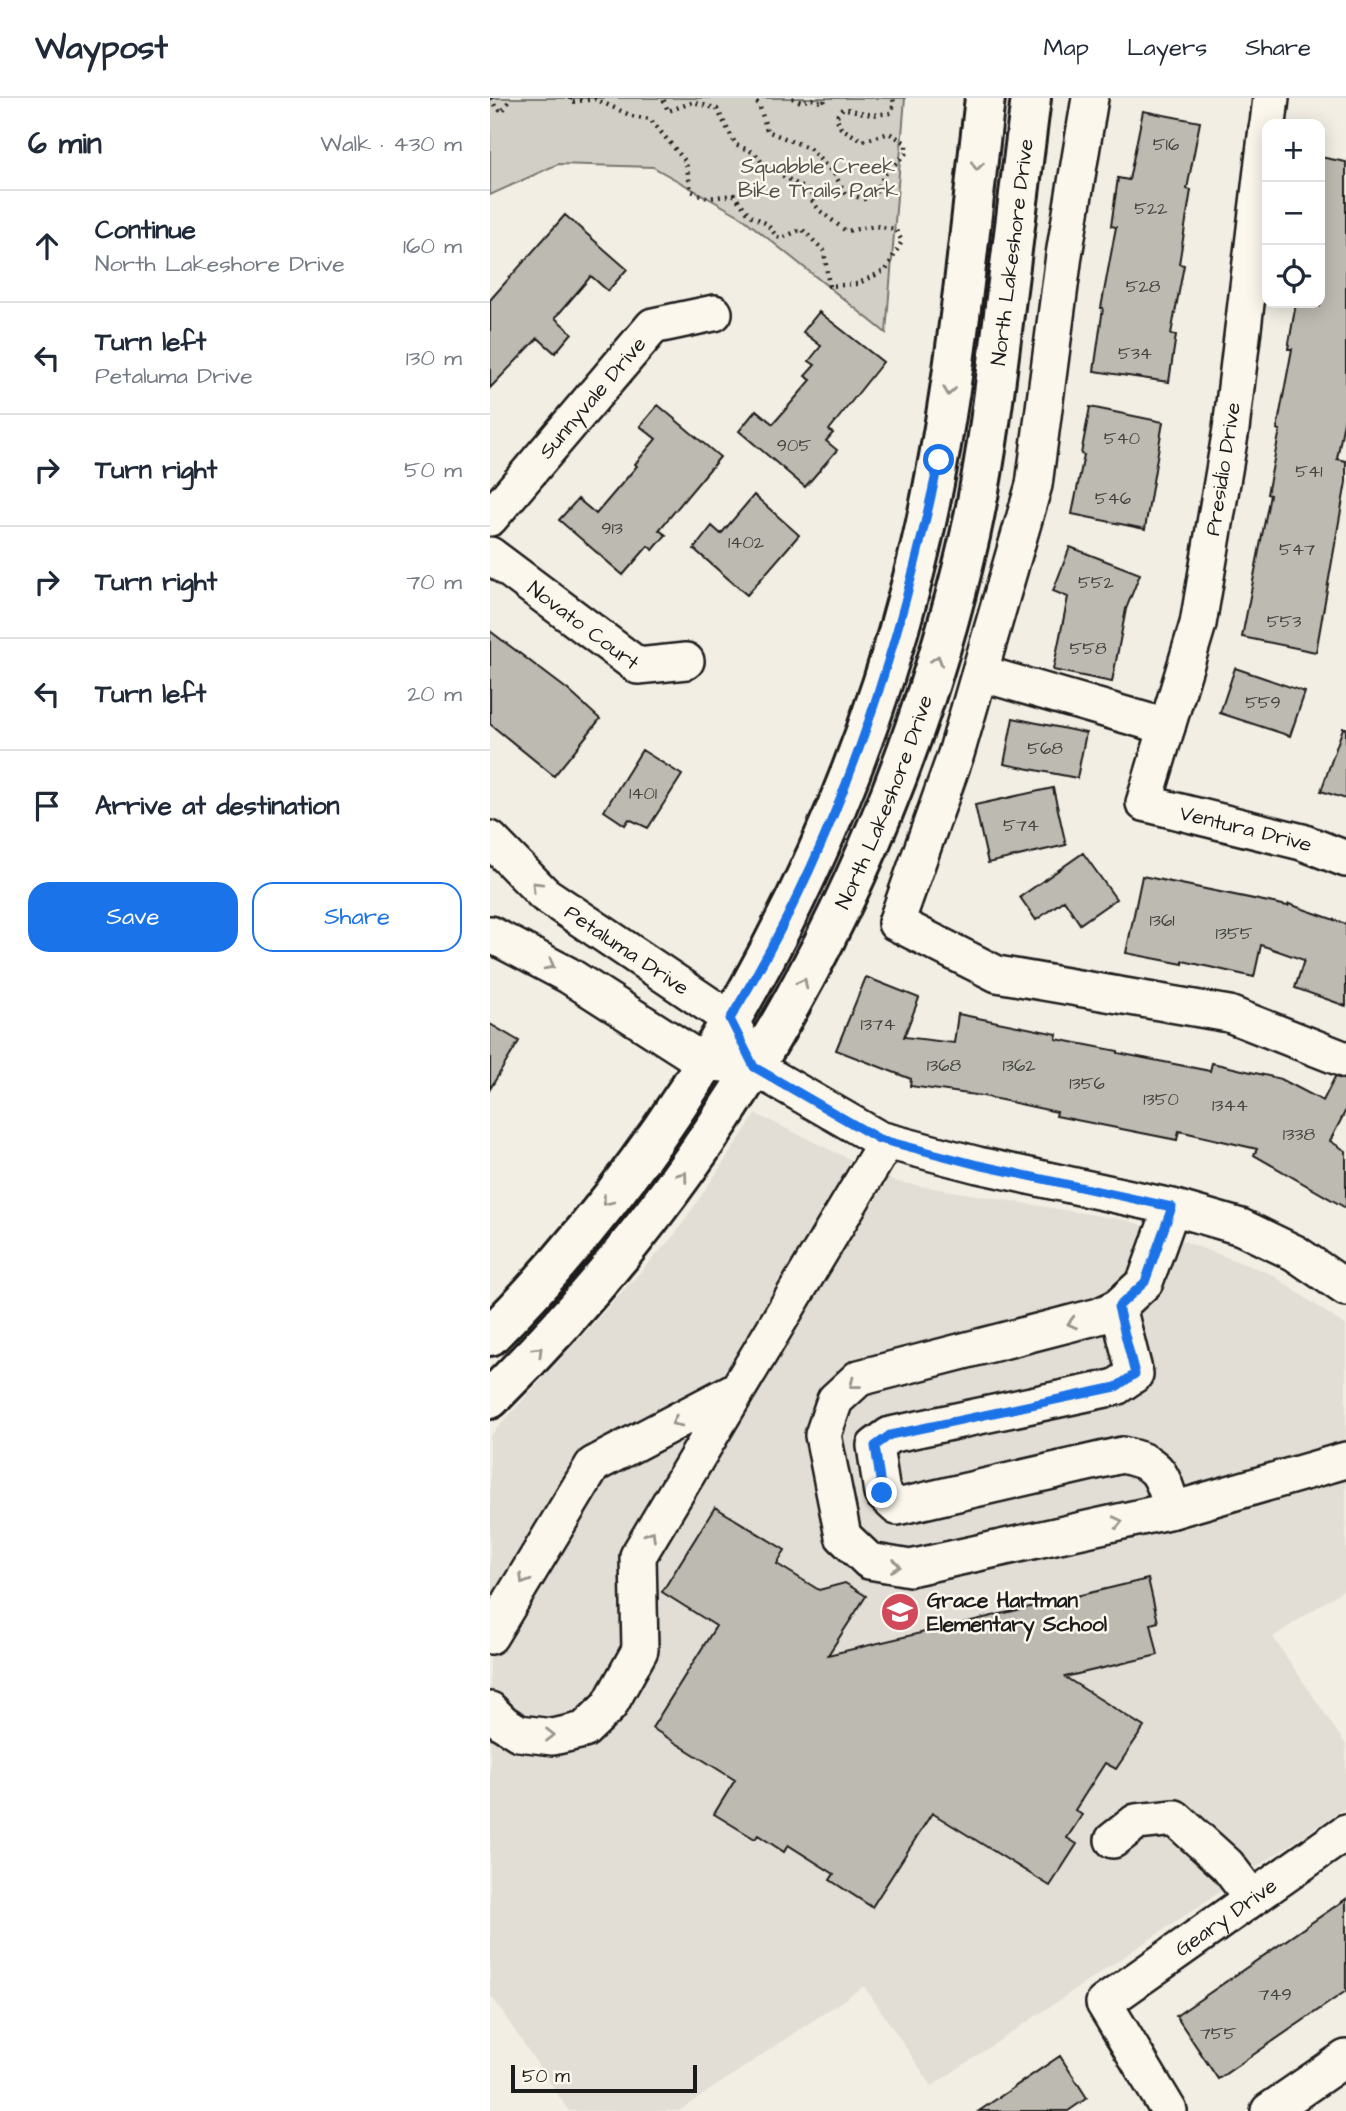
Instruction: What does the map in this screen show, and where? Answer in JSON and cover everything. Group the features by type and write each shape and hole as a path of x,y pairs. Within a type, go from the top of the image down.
{"main road":[{"name":"North Lakeshore Drive","path":"490,1336 542,1281 607,1202 657,1133 704,1062 778,936 825,839 886,673 911,585 939,460 985,98"},
{"name":"North Lakeshore Drive","path":"490,1399 570,1316 639,1235 698,1155 797,995 852,886 901,770 938,656 970,537 984,466 1031,98"}],"street":[{"path":"1090,98 1064,256 1034,485 956,754 896,923 997,974 1229,1014 1346,1060"},
{"name":"Presidio Drive","path":"1268,119 1271,98"},
{"name":"Presidio Drive","path":"1144,803 1198,624 1231,429 1262,168"},
{"name":"Sunnyvale Drive","path":"490,518 653,326 714,313"},
{"name":"Novato Court","path":"490,555 638,666 686,661"},
{"path":"980,673 1167,727"},
{"name":"Ventura Drive","path":"1144,803 1302,842 1346,859"},
{"name":"Petaluma Drive","path":"490,839 544,894 730,1019 754,1067"},
{"path":"490,933 568,975 704,1062 754,1067 886,1142 1172,1207 1241,1227 1295,1253 1346,1288"},
{"path":"490,1710 503,1723 519,1733 553,1737 584,1730 609,1706 640,1650 638,1556 886,1142"},
{"path":"1172,1207 1145,1282 1118,1307 1100,1316 859,1378 835,1400 823,1435 843,1536 869,1561 910,1568 1173,1510 1346,1460"},
{"path":"1118,1307 1135,1374 1116,1387 890,1435 875,1446 882,1493 897,1507 1122,1455 1143,1459 1161,1474 1173,1510"},
{"path":"490,1636 593,1465 736,1390"},
{"path":"1113,1840 1136,1822 1175,1818 1227,1865 1252,1898"},
{"name":"Geary Drive","path":"1169,2111 1104,2003 1346,1832"},
{"path":"1269,2111 1346,2058"}],"path":[{"path":"491,98 502,112 511,98"},
{"path":"570,98 570,102 595,99 632,116 650,119 686,162 691,191 708,198 734,195 750,215 768,225 777,237 782,239 802,229 824,251 829,286 857,284 886,270 902,241 895,229 876,226 846,231 819,210 811,199 812,193 763,164 755,153 736,145 717,110 694,102 668,111 663,98"},
{"path":"751,98 759,104 767,131 809,148 835,175 845,193 864,199 875,194 884,175 906,153 906,143 889,133 863,141 841,128 836,117 843,108 872,115 890,113 894,105 893,98"},
{"path":"792,98 801,102 812,99 824,103 825,98"}],"shaded area":[{"name":"Grace Hartman Elementary School","path":"756,1114 897,1182 1130,1221 1271,1274 1346,1326 1346,1588 1273,1637 1346,1745 1346,1807 932,2086 864,1986 679,2111 569,2111 490,1994 490,1436 676,1233"}],"green space":[{"name":"Squabble Creek Bike Trails Park","path":"490,98 905,98 886,333 740,216 653,167 558,164 490,195"}],"building":[{"path":"1143,111 1200,122 1187,189 1191,190 1179,264 1184,265 1171,334 1176,335 1169,382 1094,371 1101,308 1116,227 1111,226 1118,178 1129,180"},
{"path":"1325,158 1346,162 1346,411 1337,459 1346,461 1346,482 1316,652 1242,637 1270,495 1267,494 1292,349 1288,349 1295,308 1325,308"},
{"path":"565,215 627,269 608,291 591,276 555,318 572,333 555,353 538,338 490,388 490,300"},
{"path":"819,312 883,362 829,430 833,433 826,441 837,450 805,487 739,431 756,410 773,424 811,380 805,376 815,365 809,361 821,346 803,332"},
{"path":"658,405 720,457 659,530 666,535 653,550 648,546 623,575 559,520 578,499 596,514 656,439 640,426"},
{"path":"1090,407 1163,422 1145,529 1072,514"},
{"path":"754,495 799,535 747,595 694,549 712,526 721,534"},
{"path":"1070,547 1140,574 1126,609 1112,682 1053,670 1068,597 1053,591"},
{"path":"490,631 568,690 600,719 554,776 490,724"},
{"path":"1235,668 1305,692 1290,736 1220,713"},
{"path":"1013,718 1086,733 1077,778 1004,764"},
{"path":"1343,728 1346,728 1346,799 1321,791"},
{"path":"642,750 682,775 648,828 629,819 625,825 604,811"},
{"path":"1053,788 1066,845 988,863 975,805"},
{"path":"1083,853 1116,899 1080,924 1064,900 1036,920 1020,897"},
{"path":"1142,876 1288,906 1289,904 1346,924 1346,1006 1295,988 1304,960 1261,945 1254,977 1183,961 1183,964 1126,953"},
{"path":"866,977 919,998 904,1037 954,1043 958,1014 1057,1034 1056,1039 1118,1053 1210,1071 1212,1063 1281,1079 1323,1101 1335,1077 1346,1080 1346,1110 1330,1141 1346,1151 1346,1208 1254,1155 1257,1149 1179,1131 1177,1140 1056,1116 1057,1112 983,1096 910,1086 911,1079 836,1050"},
{"path":"490,1024 519,1041 490,1089"},
{"name":"Grace Hartman Elementary School","path":"715,1507 785,1550 777,1564 819,1590 845,1583 866,1596 828,1655 1148,1579 1158,1622 1151,1624 1158,1655 1065,1677 1144,1727 1116,1769 1105,1763 1075,1810 1082,1815 1067,1838 1077,1844 1050,1886 932,1813 872,1907 830,1880 834,1874 788,1845 784,1852 758,1835 755,1839 714,1814 735,1780 652,1728 716,1626 662,1592"},
{"path":"1346,1899 1346,1991 1218,2079 1176,2016"},
{"path":"1060,2056 1087,2098 1068,2111 979,2111"}],"place":[{"name":"Grace Hartman Elementary School","path":"900,1612"}],"route":[{"path":"882,1493 875,1446 890,1435 1116,1387 1135,1374 1118,1307 1145,1282 1172,1207 978,1165 879,1139 754,1067 730,1019 778,936 816,860 848,779 886,673 911,585 939,460"}]}
